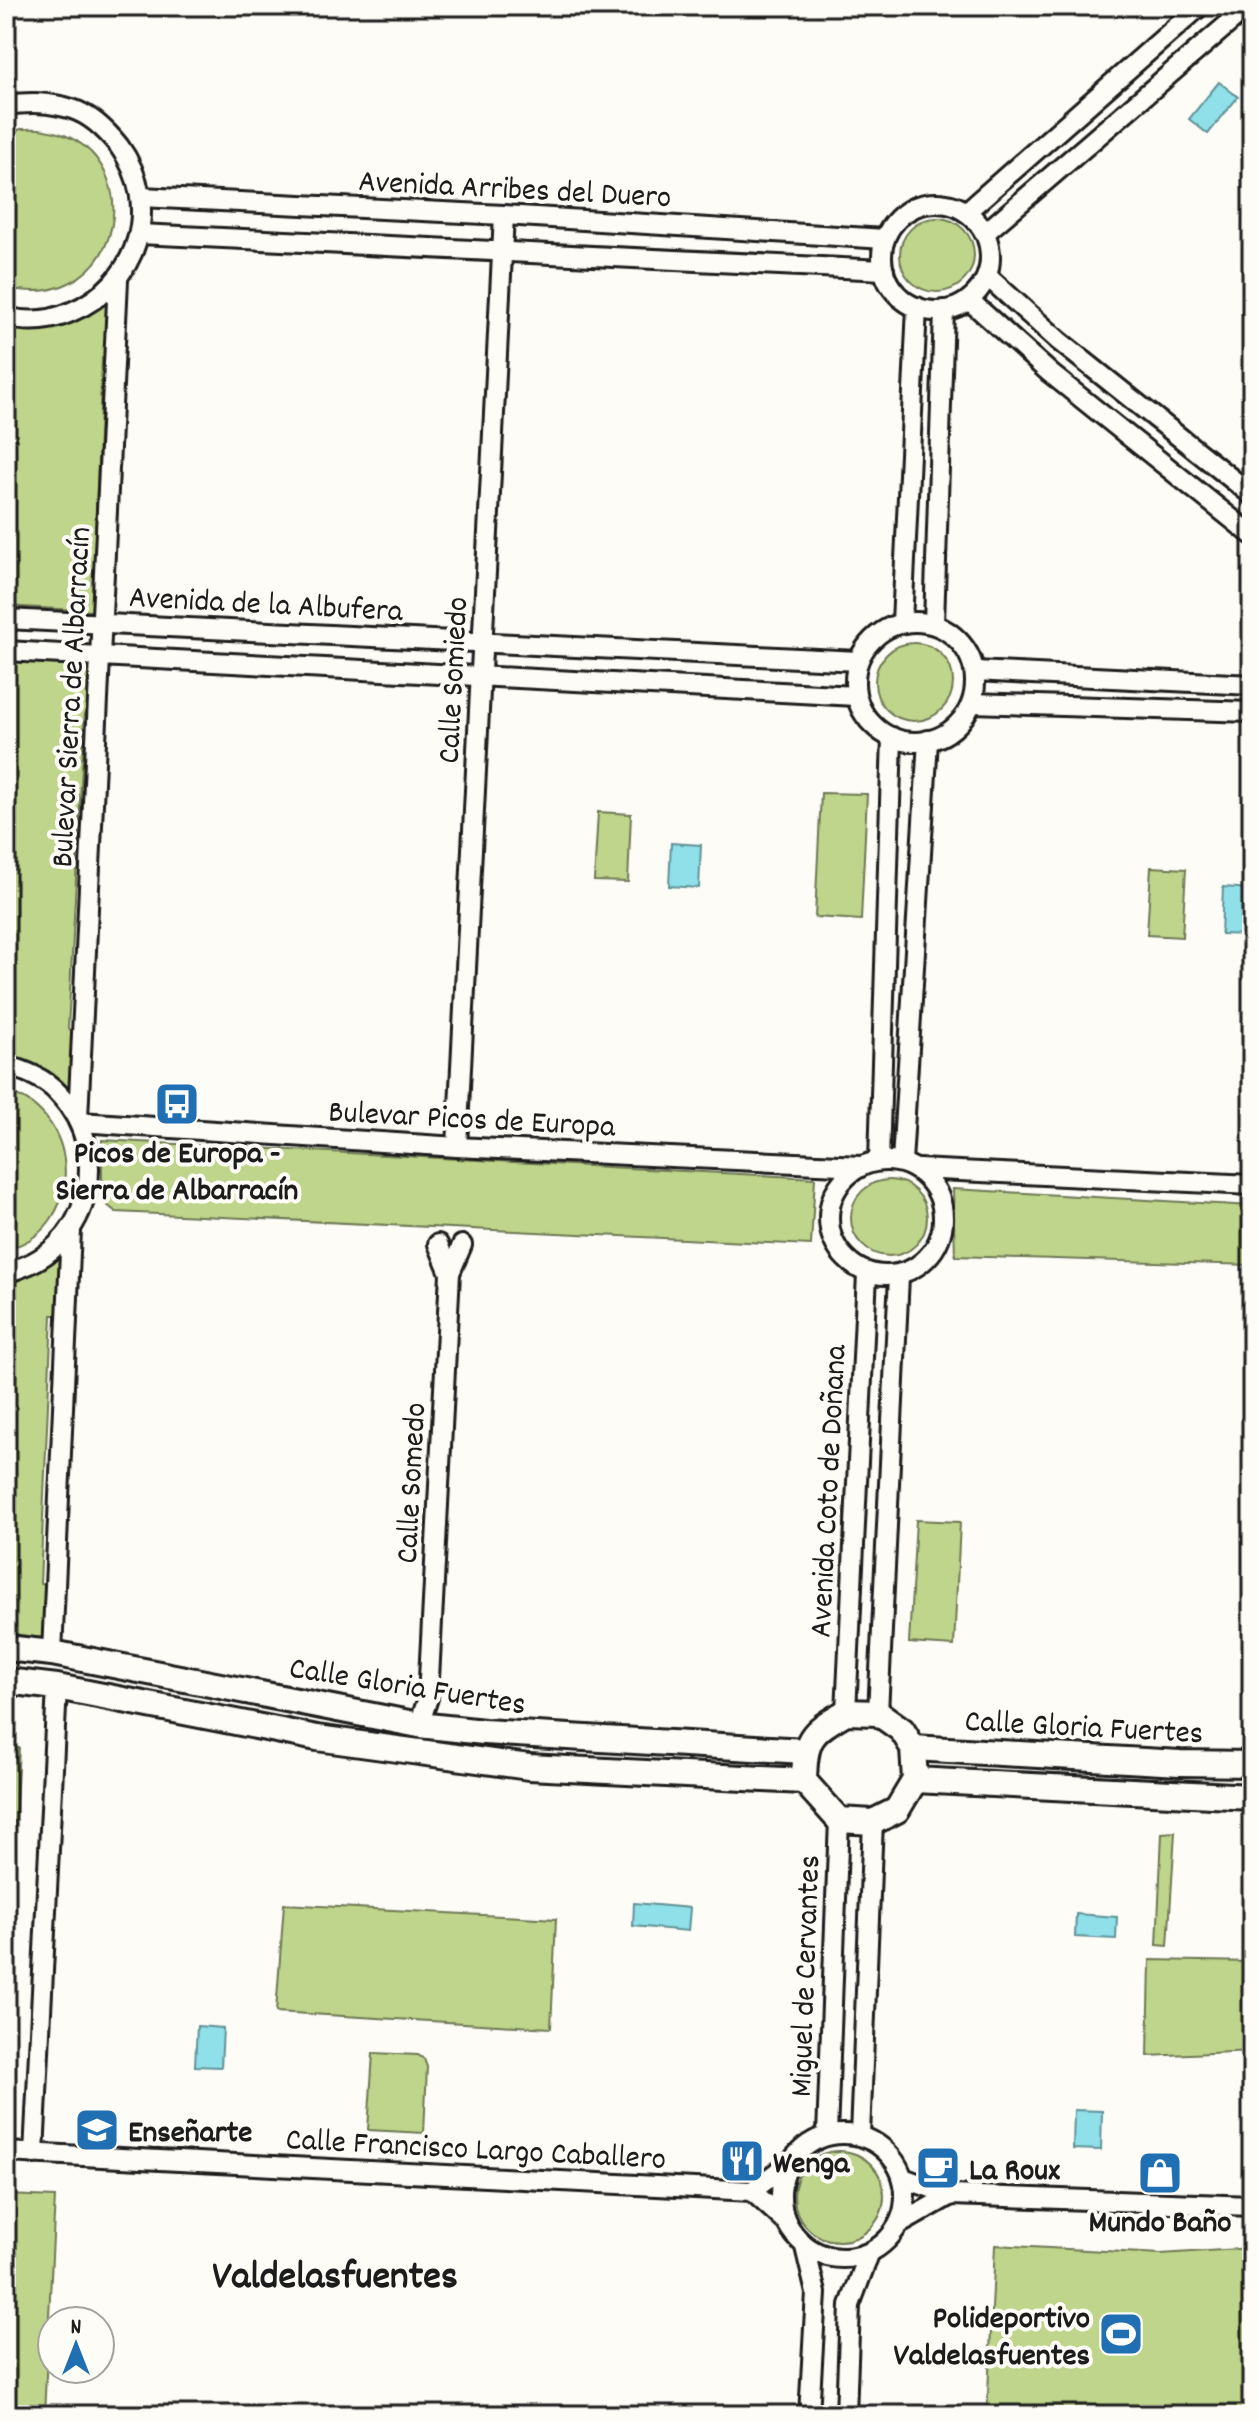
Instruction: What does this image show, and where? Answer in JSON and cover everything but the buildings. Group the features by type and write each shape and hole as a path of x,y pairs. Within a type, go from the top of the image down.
{"main road":[{"name":"Calle Gloria Fuertes","path":"6,1648 52,1653 419,1725 675,1745 805,1751"},
{"name":"Calle Gloria Fuertes","path":"6,1681 57,1687 317,1738 529,1767 804,1781"},
{"path":"846,1712 878,1713 902,1730 913,1748 915,1780 897,1810 873,1822 839,1820 804,1781 805,1751 818,1728 846,1712"},
{"name":"Calle Gloria Fuertes","path":"913,1748 1252,1764"},
{"name":"Calle Gloria Fuertes","path":"915,1780 1252,1797"}],"street":[{"path":"966,212 1200,6"},
{"path":"985,233 1249,6"},
{"path":"6,105 38,101 75,110 107,130 130,161 141,197 139,234 131,258 118,280 90,304 56,318 20,320 6,317"},
{"name":"Avenida Arribes del Duero","path":"141,197 504,215 885,239"},
{"path":"935,203 951,205 966,212 985,233 990,262 987,276 969,300 944,310 917,307 902,299 891,286 884,270 882,254 885,239 893,225 919,206 935,203"},
{"name":"Calle Somiedo","path":"457,1147 504,215"},
{"name":"Avenida Arribes del Duero","path":"139,234 502,249 884,270"},
{"path":"987,276 1059,341 1252,495"},
{"name":"Bulevar Sierra de Albarracín","path":"79,1120 118,280"},
{"path":"969,300 1050,373 1252,535"},
{"path":"902,623 917,307"},
{"path":"934,624 944,310"},
{"name":"Avenida de la Albufera","path":"6,619 858,661"},
{"path":"918,621 934,624 949,631 970,655 975,671 972,703 961,721 946,733 928,740 910,742 892,737 876,727 864,713 856,696 858,661 868,644 883,631 902,623 918,621"},
{"name":"Avenida de la Albufera","path":"6,651 856,696"},
{"path":"975,671 1252,685"},
{"path":"972,703 1252,712"},
{"path":"870,1164 892,737"},
{"path":"928,740 910,1166 941,1197 942,1239 918,1268 899,1276 867,1274 850,1264 832,1240 829,1214 838,1186 870,1164 910,1166 1252,1185"},
{"path":"6,1065 32,1074 58,1092 79,1120 89,1153 89,1186 71,1230 49,1253 21,1268 6,1272"},
{"name":"Bulevar Picos de Europa","path":"79,1120 457,1147 870,1164"},
{"path":"52,1653 71,1230"},
{"path":"438,1244 450,1273"},
{"name":"Calle Somedo","path":"419,1725 428,1698 450,1273 462,1245"},
{"name":"Avenida Coto de Doñana","path":"846,1712 867,1274"},
{"name":"Avenida Coto de Doñana","path":"878,1713 899,1276"},
{"path":"34,2154 57,1687"},
{"path":"428,1698 444,1728"},
{"name":"Miguel de Cervantes","path":"827,2135 839,1820"},
{"name":"Miguel de Cervantes","path":"860,2135 873,1822"},
{"path":"784,2220 752,2191 789,2163 807,2144 827,2135 860,2135 884,2149 903,2178 906,2203 900,2224 886,2242 869,2254 835,2259 805,2247 792,2235 784,2220 779,2191 789,2163"},
{"name":"Calle Francisco Largo Caballero","path":"6,2152 752,2191"},
{"path":"903,2178 951,2195 1252,2206"},
{"path":"900,2224 951,2195"},
{"path":"805,2247 816,2293 809,2415"},
{"path":"846,2415 850,2305 869,2254"}],"green space":[{"path":"21,129 45,130 79,143 101,166 112,195 112,226 101,254 79,277 47,290 6,288 6,134"},
{"path":"937,218 958,224 968,234 974,255 968,276 958,286 937,292 916,286 906,276 900,255 906,234 916,224"},
{"path":"110,295 107,358 102,358 94,563 99,564 96,607 92,611 6,606 6,324"},
{"path":"914,643 929,646 946,660 953,682 950,697 936,714 914,721 899,718 882,704 875,682 878,667 892,650"},
{"path":"6,661 95,665 93,711 85,711 68,1029 73,1031 71,1093 37,1067 6,1055"},
{"path":"821,793 867,794 861,920 815,917"},
{"path":"598,812 631,814 628,882 594,881"},
{"path":"1151,867 1186,869 1182,937 1147,935"},
{"path":"6,1091 32,1104 50,1123 61,1147 65,1173 61,1198 50,1221 32,1238 6,1249"},
{"path":"102,1140 815,1178 811,1245 116,1212 102,1201"},
{"path":"889,1180 903,1183 916,1191 924,1204 927,1218 924,1232 916,1245 903,1253 889,1256 875,1253 862,1245 854,1232 851,1218 854,1204 862,1191 875,1183"},
{"path":"953,1189 1252,1206 1252,1265 955,1256"},
{"path":"62,1252 59,1315 52,1315 40,1584 45,1585 43,1638 6,1633 6,1283 21,1280"},
{"path":"916,1520 960,1522 954,1646 909,1643"},
{"path":"6,1748 19,1748 11,1894 6,1894"},
{"path":"1175,1832 1168,1946 1157,1945 1162,1833"},
{"path":"284,1904 556,1919 551,2028 276,2012"},
{"path":"1150,1960 1252,1962 1252,2051 1148,2056"},
{"path":"373,2053 418,2055 424,2059 427,2067 424,2133 368,2130"},
{"path":"839,2151 856,2155 871,2164 880,2179 884,2196 880,2213 871,2228 856,2237 839,2241 822,2237 807,2228 798,2213 794,2196 798,2179 807,2164 822,2155"},
{"path":"6,2195 55,2197 50,2305 36,2305 36,2385 46,2385 44,2415 6,2415"},
{"name":"Polideportivo Valdelasfuentes","path":"995,2245 1161,2254 1252,2248 1252,2415 987,2415"}],"water":[{"path":"1219,82 1238,97 1208,134 1189,119"},
{"path":"671,843 701,845 699,888 669,886"},
{"path":"1223,887 1252,889 1249,935 1221,934"},
{"path":"634,1903 690,1908 688,1931 633,1926"},
{"path":"1076,1914 1117,1917 1116,1939 1075,1937"},
{"path":"197,2026 223,2028 221,2067 195,2066"},
{"path":"1074,2110 1102,2111 1101,2150 1073,2149"}],"place":[{"name":"Picos de Europa - Sierra de Albarracín","path":"177,1104"},
{"name":"Enseñarte","path":"97,2130"},
{"name":"Wenga","path":"742,2161"},
{"name":"La Roux","path":"938,2168"},
{"name":"Mundo Baño","path":"1160,2173"},
{"name":"Polideportivo Valdelasfuentes","path":"1121,2334"}],"district":[{"name":"Valdelasfuentes","path":"335,2273"}]}
